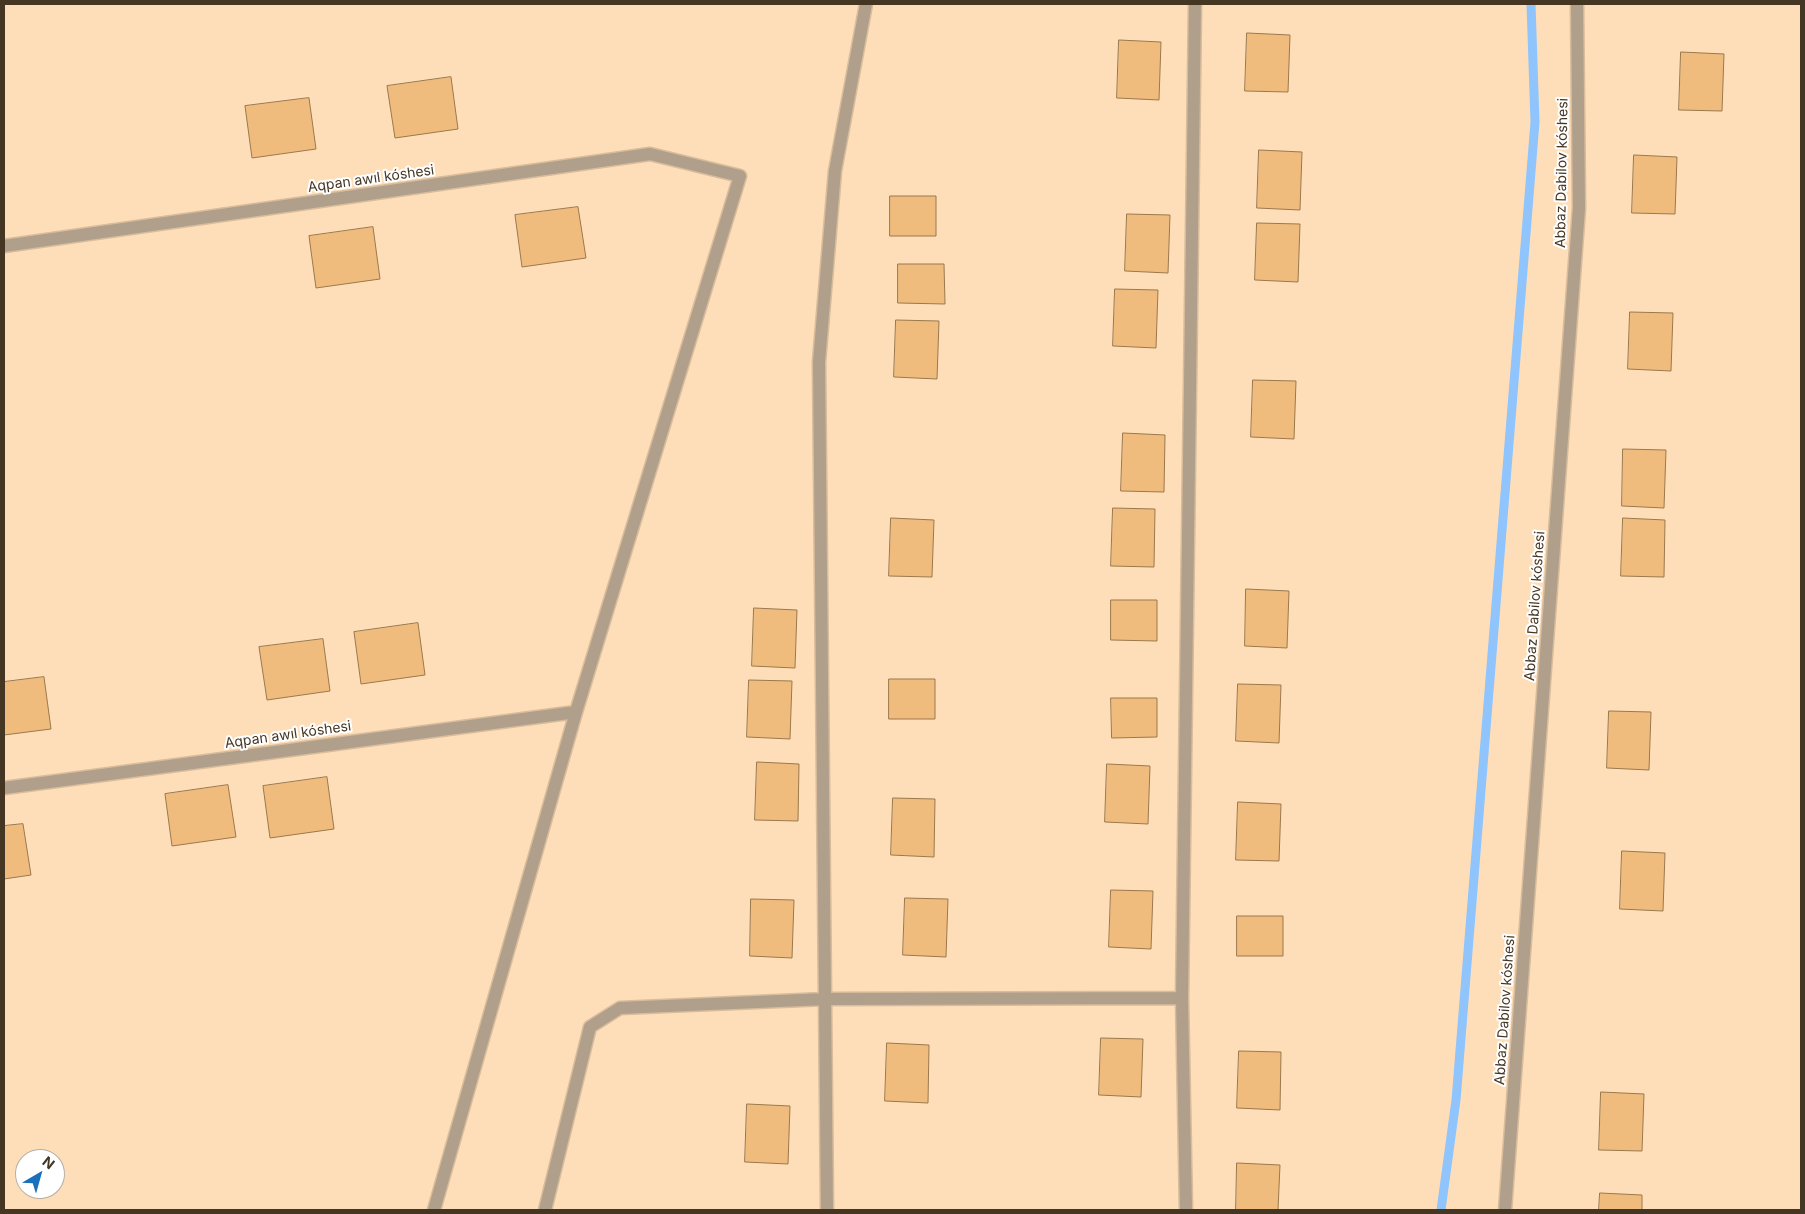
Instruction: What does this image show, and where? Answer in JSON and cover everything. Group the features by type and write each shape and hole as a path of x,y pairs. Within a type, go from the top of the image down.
{"street":[{"path":"827,1210 820,362 835,171 866,4"},
{"path":"1186,1210 1182,998 1195,4"},
{"name":"Abbaz Dabilov kóshesi","path":"1505,1210 1579,208 1577,4"},
{"name":"Aqpan awıl kóshesi","path":"4,246 650,154 740,176 576,712 4,788"},
{"path":"434,1210 576,712"},
{"path":"545,1210 590,1027 620,1008 825,999 1182,998"}],"building":[{"path":"1247,33 1290,35 1288,92 1245,91"},
{"path":"1119,40 1161,42 1159,100 1117,98"},
{"path":"1681,52 1724,54 1722,111 1679,110"},
{"path":"451,77 458,129 395,138 387,86"},
{"path":"309,98 316,149 252,158 245,106"},
{"path":"1259,150 1302,152 1300,210 1257,208"},
{"path":"1634,155 1677,157 1675,214 1632,213"},
{"path":"890,196 936,196 936,236 890,236"},
{"path":"578,207 586,258 522,267 515,215"},
{"path":"1127,214 1170,215 1168,273 1125,271"},
{"path":"1257,223 1300,224 1298,282 1255,280"},
{"path":"373,227 380,279 316,288 309,236"},
{"path":"898,264 944,264 945,304 898,303"},
{"path":"1115,289 1158,290 1156,348 1113,346"},
{"path":"1630,312 1673,313 1671,371 1628,369"},
{"path":"896,320 939,321 937,379 894,377"},
{"path":"1253,380 1296,381 1294,439 1251,437"},
{"path":"1123,433 1165,435 1164,492 1121,491"},
{"path":"1623,449 1666,450 1664,508 1622,506"},
{"path":"1113,508 1155,509 1154,567 1111,566"},
{"path":"891,518 934,520 932,577 889,576"},
{"path":"1623,518 1665,520 1664,577 1621,576"},
{"path":"1246,589 1289,591 1287,648 1245,646"},
{"path":"1111,600 1157,600 1157,641 1111,640"},
{"path":"754,608 797,610 795,668 752,666"},
{"path":"418,623 425,675 361,684 354,632"},
{"path":"323,639 330,691 267,700 259,647"},
{"path":"44,677 51,729 4,735 4,682"},
{"path":"889,679 935,679 935,719 889,719"},
{"path":"749,680 792,681 790,739 747,737"},
{"path":"1238,684 1281,685 1279,743 1236,741"},
{"path":"1111,698 1157,698 1157,737 1112,738"},
{"path":"1609,711 1651,712 1649,770 1607,768"},
{"path":"757,762 799,764 798,821 755,820"},
{"path":"1107,764 1150,766 1148,824 1105,822"},
{"path":"327,777 334,829 270,838 263,786"},
{"path":"228,785 236,837 172,846 165,794"},
{"path":"893,798 935,799 934,857 891,855"},
{"path":"1238,802 1281,804 1279,861 1236,860"},
{"path":"23,824 31,875 4,879 4,826"},
{"path":"1622,851 1665,853 1663,911 1620,909"},
{"path":"1111,890 1153,891 1151,949 1109,947"},
{"path":"905,898 948,899 946,957 903,955"},
{"path":"751,899 794,900 792,958 750,956"},
{"path":"1237,916 1283,916 1283,956 1237,956"},
{"path":"1101,1038 1143,1039 1141,1097 1099,1095"},
{"path":"887,1043 929,1045 928,1103 885,1101"},
{"path":"1239,1051 1281,1052 1280,1110 1237,1108"},
{"path":"1601,1092 1644,1094 1642,1151 1599,1150"},
{"path":"747,1104 790,1106 788,1164 745,1162"},
{"path":"1237,1163 1280,1165 1278,1210 1236,1210"},
{"path":"1600,1193 1642,1195 1642,1210 1599,1210"}],"waterway":[{"path":"1441,1210 1456,1100 1535,122 1531,4"}]}
